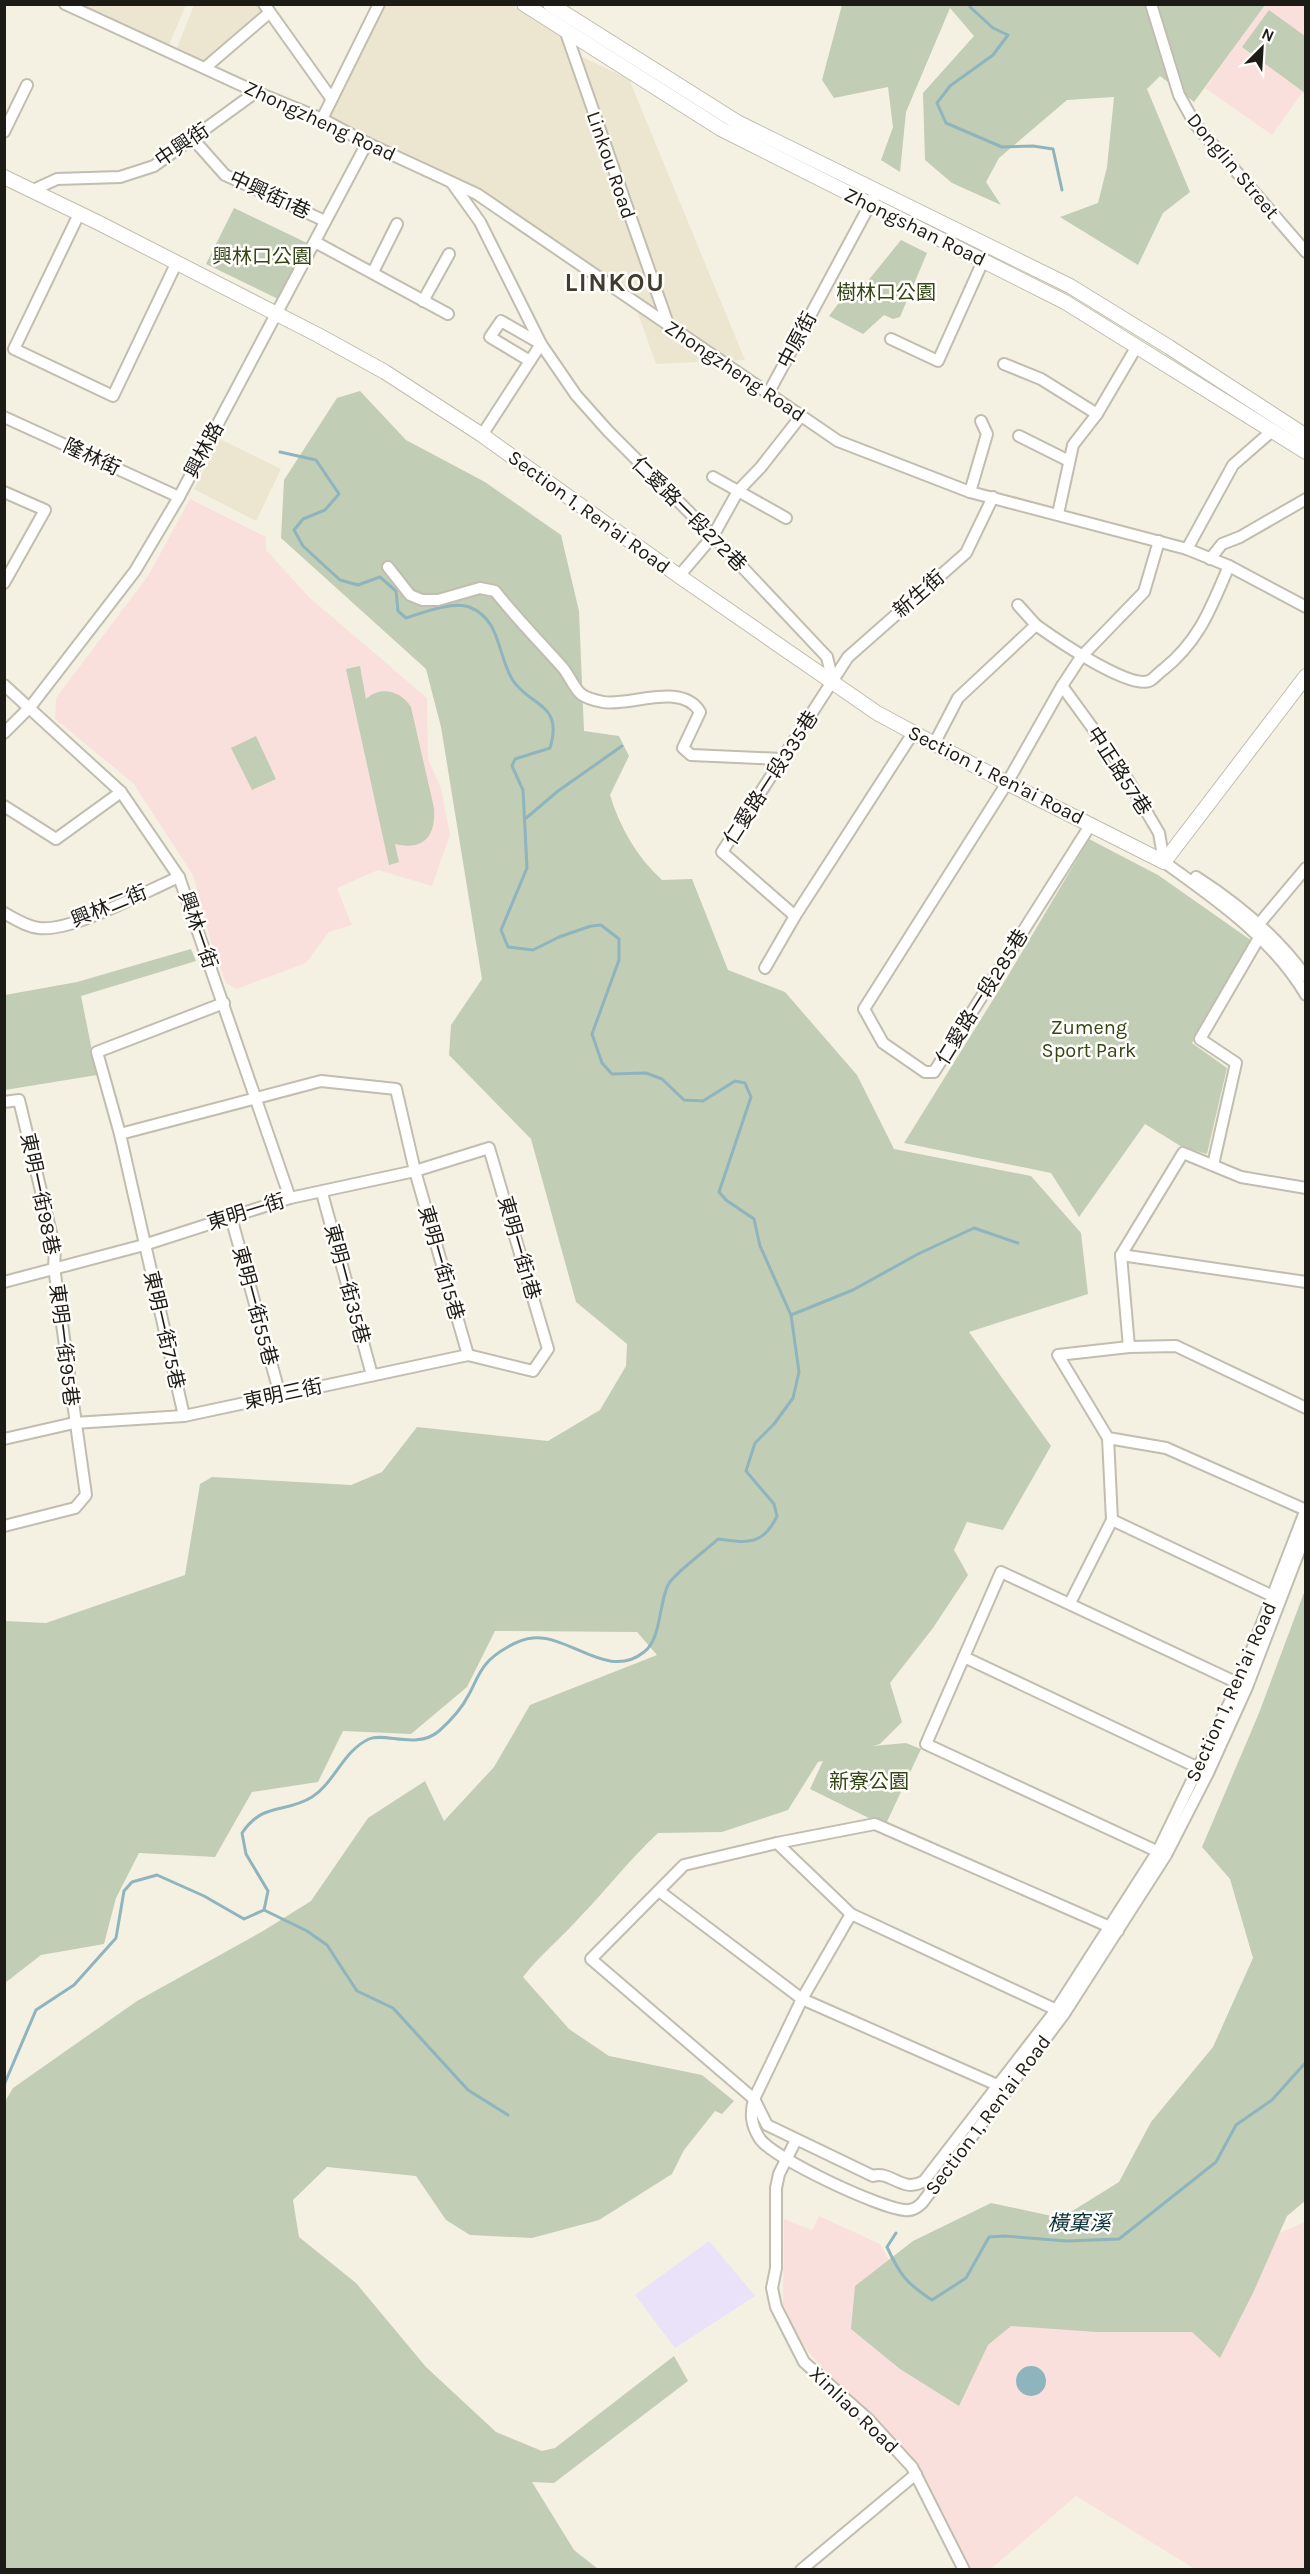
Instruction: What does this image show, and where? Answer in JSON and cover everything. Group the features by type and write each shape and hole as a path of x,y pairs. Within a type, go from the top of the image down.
{"main road":[{"name":"Zhongshan Road","path":"524,4 721,129 1070,286 1169,347 1305,436"},
{"name":"Zhongshan Road","path":"556,6 737,122 984,261 1065,302 1305,452"},
{"name":"Section 1, Ren'ai Road","path":"4,177 277,314 386,372 482,435 679,576 877,713 1008,783 1164,861"},
{"path":"1164,861 1305,676"}],"street":[{"name":"Zhongzheng Road","path":"65,4 256,92 322,119 366,143 477,194 838,441 970,492 1187,549 1229,566 1305,607"},
{"path":"322,119 378,4"},
{"name":"Donglin Street","path":"1151,4 1185,109 1195,124 1305,252"},
{"name":"Linkou Road","path":"556,6 668,324"},
{"path":"206,68 267,9 332,98"},
{"path":"4,132 27,85"},
{"name":"中興街","path":"31,191 57,179 120,177 154,166 256,92"},
{"name":"中興街1巷","path":"193,139 225,175 325,221"},
{"name":"興林路","path":"4,733 31,706 135,571 178,497 277,314 366,143"},
{"name":"仁愛路一段272巷","path":"450,180 480,222 542,344 576,395 827,657 833,682"},
{"name":"中原街","path":"769,392 873,199"},
{"path":"80,214 14,349 112,396 176,264"},
{"path":"373,272 397,224"},
{"path":"315,242 448,314"},
{"path":"423,301 449,254"},
{"path":"891,339 938,361 984,261"},
{"path":"482,435 542,344 501,321 490,338 530,361"},
{"path":"1058,514 1073,445 1097,414 1137,346"},
{"path":"1004,364 1041,379 1097,414"},
{"path":"679,576 713,536 738,491 761,467 801,416"},
{"name":"隆林街","path":"4,417 178,497"},
{"path":"970,492 987,434 981,421"},
{"path":"1187,549 1233,465 1273,430"},
{"path":"1018,435 1069,460"},
{"path":"713,477 786,518"},
{"path":"4,492 45,510 4,583"},
{"name":"新生街","path":"833,682 848,657 966,553 993,497"},
{"path":"1210,559 1222,544 1240,537 1305,499"},
{"path":"1008,783 1062,686 1081,657 1144,592 1159,541"},
{"path":"1018,605 1035,625 1081,657 1137,681 1149,681 1182,655 1202,626 1229,566"},
{"path":"388,567 410,595 422,600 438,600 480,588 495,591 519,621 565,670 581,694 605,703 657,697 682,698 696,706 700,712 683,748 691,754 782,759"},
{"path":"934,744 958,698 1035,625"},
{"name":"仁愛路一段335巷","path":"795,916 722,852 833,682"},
{"name":"興林一街","path":"4,685 31,706 122,792 179,877 290,1198"},
{"name":"中正路57巷","path":"1062,686 1116,760 1159,833 1164,861"},
{"path":"765,968 795,916 912,733"},
{"name":"仁愛路一段285巷","path":"1008,783 864,1009 883,1043 926,1072 934,1072 1091,824"},
{"path":"4,806 56,840 122,792"},
{"name":"Section 1, Ren'ai Road","path":"1164,861 1193,874 1222,893 1283,947 1305,977"},
{"name":"Section 1, Ren'ai Road","path":"1164,861 1217,900 1260,936 1281,959 1305,994"},
{"path":"1213,1165 1236,1063 1200,1039 1260,936 1259,924 1305,868"},
{"name":"興林二街","path":"4,913 18,921 39,928 73,923 179,877"},
{"name":"東明一街75巷","path":"184,1416 120,1134 97,1052 224,1003"},
{"name":"東明一街15巷","path":"257,1098 321,1081 396,1089 415,1171 468,1355"},
{"path":"120,1134 257,1098"},
{"name":"東明一街98巷","path":"4,1102 19,1100 55,1249 54,1267"},
{"name":"東明一街","path":"4,1282 144,1245 290,1198 322,1193 415,1171 489,1148"},
{"name":"東明一街1巷","path":"489,1148 548,1349"},
{"path":"1129,1347 1121,1255 1183,1153 1242,1177 1305,1188"},
{"name":"東明一街35巷","path":"322,1193 372,1375"},
{"name":"東明一街55巷","path":"231,1217 280,1395"},
{"path":"1121,1255 1305,1282"},
{"name":"東明一街95巷","path":"4,1526 75,1508 86,1495 74,1423 54,1267"},
{"path":"1071,1603 1112,1520 1108,1438 1058,1355 1129,1347 1176,1346 1305,1408"},
{"name":"東明三街","path":"4,1439 74,1423 184,1416 468,1355 533,1371 548,1349"},
{"path":"1108,1438 1166,1448 1305,1510"},
{"name":"Section 1, Ren'ai Road","path":"1277,1598 1305,1510"},
{"path":"1112,1520 1277,1598"},
{"name":"Section 1, Ren'ai Road","path":"754,2099 750,2115 755,2129 762,2141 786,2160 863,2196 898,2209 909,2211 916,2208 1060,2012 1162,1853 1204,1771 1243,1685 1305,1533"},
{"path":"1162,1853 926,1744 1001,1572 1243,1685"},
{"path":"964,1657 1204,1771"},
{"path":"851,1914 802,1999 754,2099 591,1959 684,1865 875,1824 1114,1929"},
{"path":"777,1844 851,1914 1060,2012"},
{"path":"659,1891 802,1999 1003,2087"},
{"name":"Section 1, Ren'ai Road","path":"754,2099 767,2124 796,2140 873,2176 879,2174 903,2184 915,2185 929,2177 1003,2087"},
{"name":"Xinliao Road","path":"796,2140 779,2174 776,2188 776,2268 772,2288 776,2307 804,2362 868,2419 916,2474 964,2570"},
{"path":"801,2570 916,2474"}],"shaded area":[{"path":"183,4 185,7 169,45 79,5"},
{"path":"194,5 258,5 262,11 205,62 177,48"},
{"path":"385,5 511,5 562,34 567,50 629,79 745,360 656,364 632,297 487,197 329,116"},
{"path":"1265,5 1305,5 1305,95 1302,93 1272,135 1205,88"},
{"path":"220,439 281,469 256,521 194,489"},
{"path":"190,499 266,537 266,550 309,597 427,698 428,759 441,788 450,835 432,886 378,870 337,888 352,925 329,932 306,963 237,989 226,983 210,939 193,875 133,783 55,719 56,698 148,576"},
{"path":"819,2216 880,2244 903,2285 1223,2257 1305,2222 1305,2569 1195,2569 1076,2496 991,2569 971,2569 916,2468 834,2383 799,2340 783,2304 784,2219 812,2230"},
{"path":"709,2241 755,2296 675,2348 635,2295"}],"green space":[{"path":"842,5 1265,5 1194,102 1160,76 1147,89 1190,192 1163,213 1138,265 1060,217 1098,203 1107,167 1114,97 1067,100 999,158 986,182 1001,205 952,183 925,160 923,93 974,36 950,8 906,112 900,172 881,160 893,127 888,87 834,98 822,80"},
{"path":"1269,10 1305,36 1305,93 1242,47"},
{"name":"興林口公園","path":"234,208 307,243 278,299 206,264"},
{"name":"樹林口公園","path":"901,240 927,253 900,317 893,319 884,315 863,334 829,316 841,300 850,303"},
{"name":"新寮公園","path":"360,391 406,440 485,482 561,535 579,611 584,731 619,736 629,756 610,795 619,819 637,852 662,880 692,879 728,970 785,992 857,1075 894,1149 1031,1176 1081,1233 1088,1294 969,1332 1051,1446 1003,1530 967,1522 954,1550 968,1575 933,1628 890,1683 902,1722 880,1744 873,1746 906,1743 921,1749 885,1826 810,1789 823,1761 818,1762 788,1810 722,1832 658,1833 523,1977 569,2029 609,2056 702,2075 734,2101 722,2114 715,2111 684,2150 672,2174 599,2220 532,2238 470,2235 446,2220 416,2176 327,2167 293,2200 299,2237 356,2283 426,2367 496,2432 542,2451 555,2448 674,2356 688,2381 554,2483 532,2482 574,2550 598,2569 5,2569 4,2103 13,2088 137,2001 263,1931 311,1901 368,1818 425,1781 444,1821 494,1767 530,1705 657,1655 637,1632 495,1631 467,1687 411,1734 343,1731 318,1782 252,1792 215,1857 139,1853 116,1898 104,1944 41,1955 5,1983 5,1621 46,1623 185,1575 200,1484 212,1477 351,1485 382,1472 417,1427 548,1441 600,1410 626,1366 627,1344 576,1302 531,1139 449,1055 451,1025 482,979 441,727 426,669 281,538 284,480 337,398"},
{"path":"360,666 366,699 378,692 390,692 402,697 411,707 434,808 430,834 421,843 414,845 395,844 399,862 389,865 346,669"},
{"path":"256,736 276,779 252,790 231,748"},
{"name":"Zumeng Sport Park","path":"1089,839 1158,875 1252,941 1192,1043 1227,1068 1207,1154 1182,1147 1145,1124 1079,1217 1051,1173 904,1143 1009,974"},
{"path":"191,949 196,961 81,996 97,1075 5,1090 5,995 77,982"},
{"path":"1305,1590 1305,2201 1287,2216 1253,2293 1220,2358 1192,2332 1096,2332 1011,2326 988,2345 959,2406 900,2369 851,2329 855,2286 913,2241 991,2203 1061,2218 1119,2182 1151,2122 1213,2047 1253,1958 1230,1879 1202,1847 1259,1713"}],"water":[{"path":"1031,2366 1042,2370 1046,2381 1042,2392 1031,2396 1020,2392 1016,2381 1020,2370"}],"waterway":[{"path":"970,4 970,7 993,28 1008,35 993,55 950,86 937,103 946,123 1002,147 1033,146 1053,149 1062,190"},
{"path":"4,2085 36,2010 74,1985 116,1938 124,1891 132,1882 157,1875 204,1896 244,1919 264,1910 268,1891 246,1854 242,1833 258,1816 312,1797 327,1783 352,1751 369,1739 376,1737 421,1739 430,1737 439,1731 462,1705 486,1664 501,1651 514,1644 533,1638 547,1639 603,1660 617,1662 630,1660 644,1652 654,1639 665,1593 671,1580 718,1539 746,1541 760,1538 772,1526 777,1516 774,1504 746,1471 755,1443 774,1424 793,1398 799,1372 791,1315 760,1246 754,1219 726,1200 719,1192 751,1097 745,1083 735,1081 703,1101 684,1100 662,1079 646,1073 612,1074 602,1063 592,1034 619,960 619,939 601,925 559,937 533,950 508,947 501,930 527,868 523,790 512,766 515,759 550,748 553,733 549,713 519,688 512,679 493,628 479,613 469,607 455,605 406,618 398,611 396,591 380,577 358,585 340,580 303,546 294,530 303,519 325,510 339,494 316,460 280,452"},
{"path":"525,819 558,791 622,746"},
{"path":"791,1315 853,1290 918,1254 974,1228 1018,1243"},
{"path":"264,1910 307,1931 327,1945 357,1991 393,2008 468,2090 508,2115"},
{"name":"橫窠溪","path":"896,2233 887,2247 896,2265 910,2283 932,2300 966,2278 989,2237 1067,2241 1119,2239 1216,2162 1236,2125 1272,2100 1306,2062"}],"district":[{"name":"LINKOU","path":"615,282"}]}
